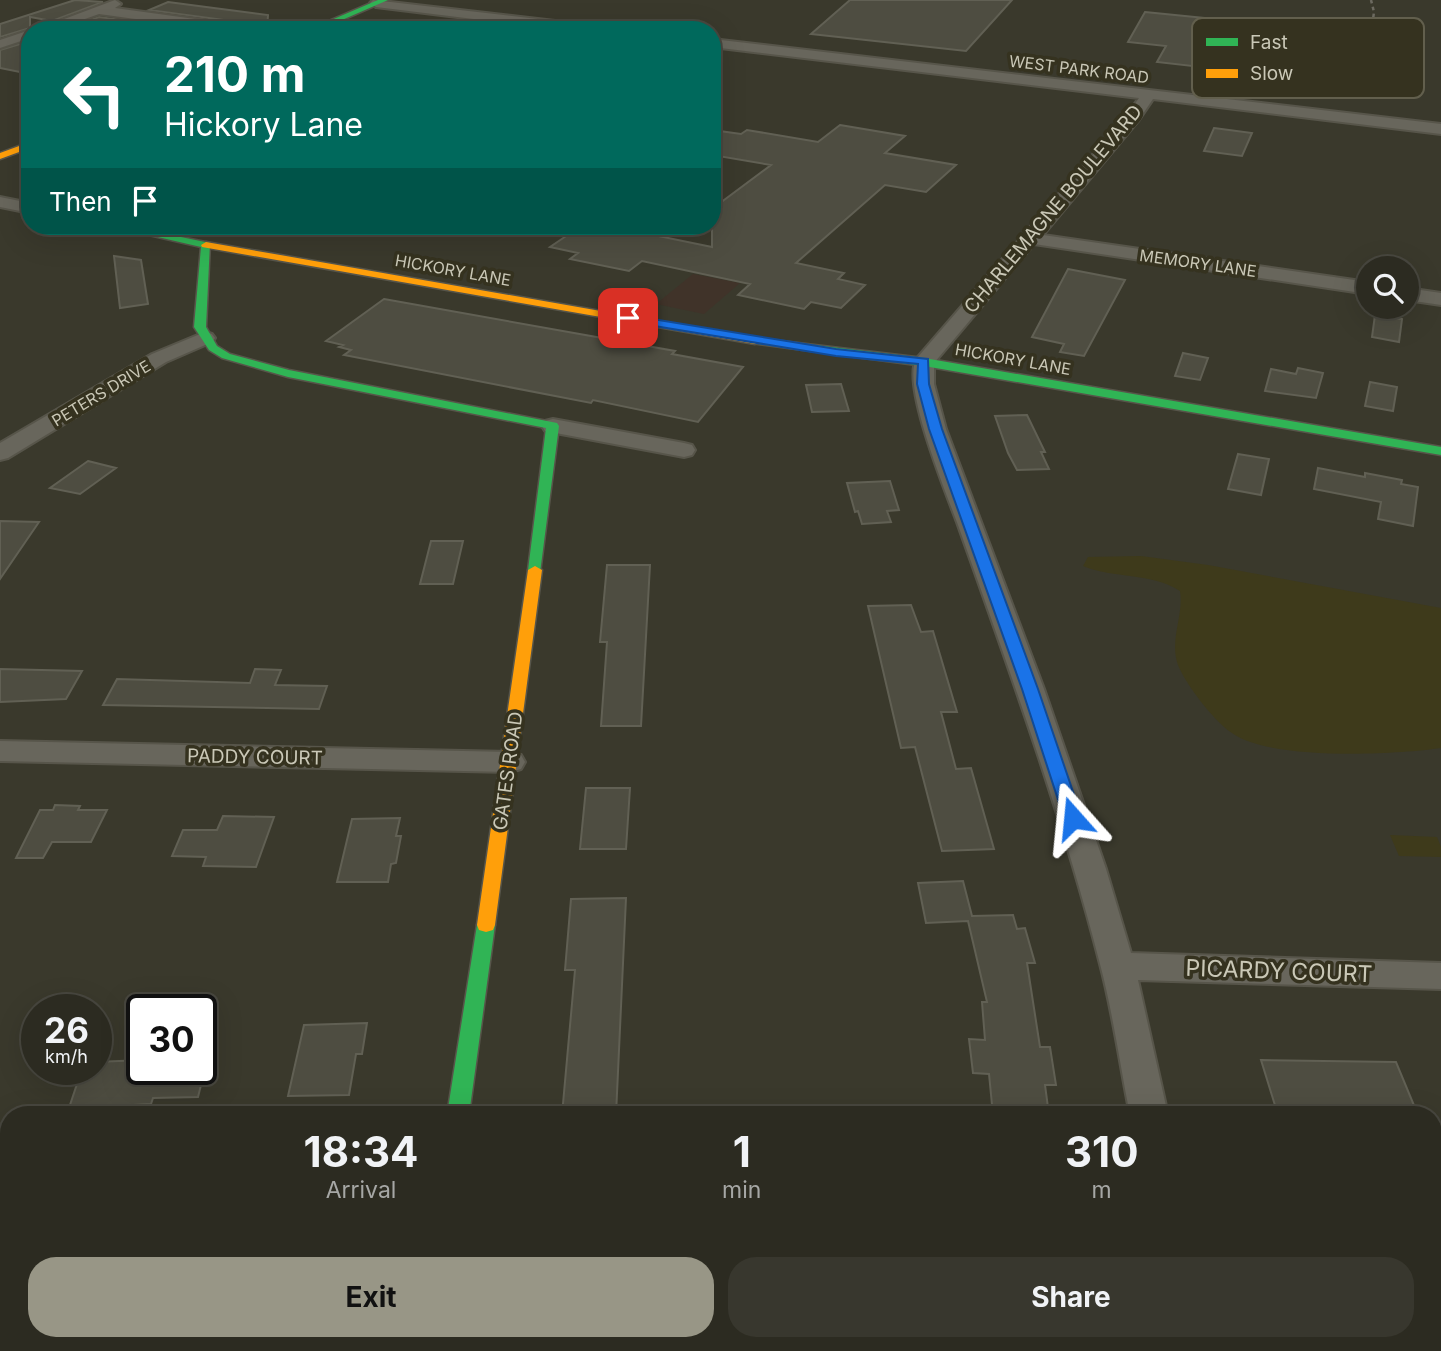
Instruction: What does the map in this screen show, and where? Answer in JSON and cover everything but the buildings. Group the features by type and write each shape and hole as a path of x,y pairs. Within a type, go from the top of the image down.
{"street":[{"path":"67,21 128,0"},
{"path":"334,21 380,2 528,21"},
{"path":"99,10 180,21"},
{"path":"0,44 21,37"},
{"name":"WEST PARK ROAD","path":"721,44 1441,129"},
{"name":"CHARLEMAGNE BOULEVARD","path":"924,362 1133,118 1148,95"},
{"path":"0,156 21,148"},
{"path":"0,201 21,206"},
{"path":"158,235 206,245 200,327 213,348 245,363 684,450"},
{"name":"MEMORY LANE","path":"1028,238 1356,286"},
{"name":"HICKORY LANE","path":"206,245 748,340 924,362 1441,451"},
{"path":"1419,295 1441,299"},
{"name":"PETERS DRIVE","path":"0,453 159,358 205,338"},
{"path":"924,362 923,384 935,429 1030,689 1090,869 1118,966 1147,1106"},
{"name":"GATES ROAD","path":"459,1106 510,762 553,426"},
{"name":"PADDY COURT","path":"0,751 510,762"},
{"name":"PICARDY COURT","path":"1118,966 1441,976"}],"shaded area":[{"path":"693,274 740,283 704,314 656,304"},
{"path":"1141,556 1208,565 1441,608 1441,748 1366,754 1306,752 1254,743 1227,730 1202,703 1178,665 1175,646 1180,591 1157,581 1083,566 1088,557"},
{"path":"1390,835 1437,837 1441,857 1399,856"}],"railway":[{"path":"1371,0 1373,18"}],"traffic: fast":[{"path":"334,21 384,0"},
{"path":"158,235 206,245 200,327 213,348 226,356 288,373 553,426 535,570"},
{"path":"755,341 924,362 1441,451"},
{"path":"459,1106 486,925"}],"traffic: slow":[{"path":"0,156 21,148"},
{"path":"206,245 755,341"},
{"path":"486,925 535,570"}],"route":[{"path":"628,318 748,340 924,362 923,384 935,429 1030,689 1073,818"}]}
